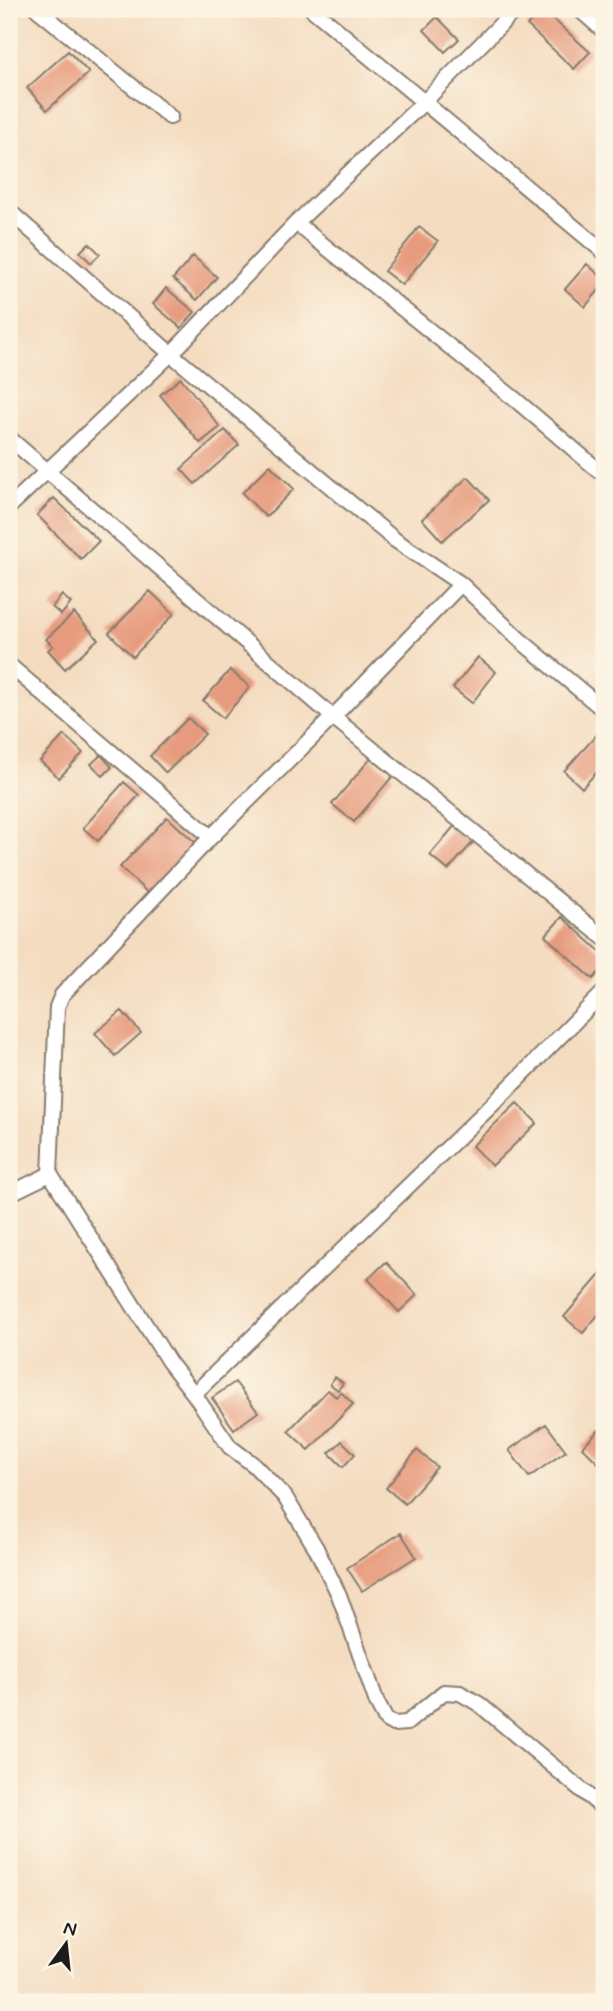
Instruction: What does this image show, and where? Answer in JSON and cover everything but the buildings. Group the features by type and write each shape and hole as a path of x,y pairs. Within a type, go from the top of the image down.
{"street":[{"path":"37,9 170,117"},
{"path":"312,9 604,252"},
{"path":"9,507 171,354 296,223 424,103 516,9"},
{"path":"579,9 604,31"},
{"path":"9,211 171,354 395,540 461,584 520,640 604,709"},
{"path":"296,223 517,401 604,475"},
{"path":"9,438 333,717 604,939"},
{"path":"461,584 333,717 211,837 62,995 57,1007 50,1174 169,1362 230,1447 254,1465 285,1497 316,1548 339,1595 377,1703 386,1720 393,1724 407,1723 444,1692 460,1693 479,1704 604,1809"},
{"path":"9,665 211,837"},
{"path":"194,1394 498,1099 604,992"},
{"path":"9,1194 50,1174"}]}
